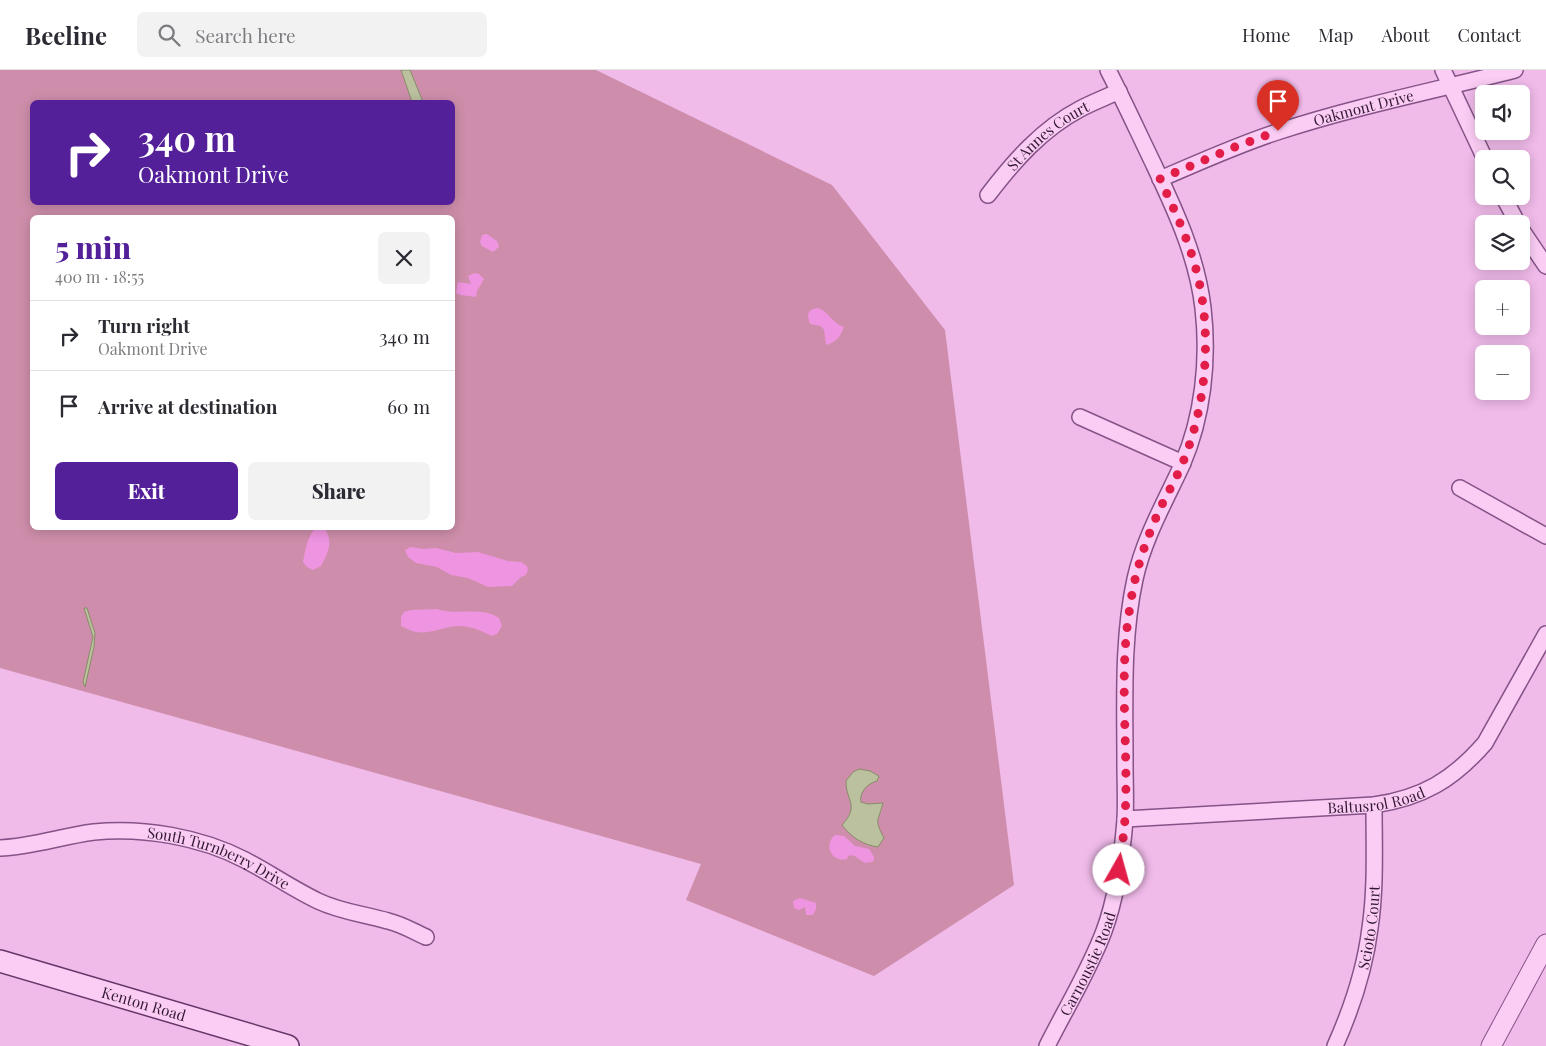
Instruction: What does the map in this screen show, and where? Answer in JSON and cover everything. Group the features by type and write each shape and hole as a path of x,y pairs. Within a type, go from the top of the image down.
{"main road":[{"name":"Kenton Road","path":"0,962 288,1046"}],"street":[{"name":"Carnoustie Road","path":"1047,1046 1105,929 1119,870 1125,819 1125,671 1130,608 1136,575 1155,520 1183,463 1192,438 1204,377 1203,309 1191,252 1179,220 1108,70"},
{"path":"1443,70 1480,150"},
{"name":"Oakmont Drive","path":"1160,179 1278,131 1350,110 1515,70"},
{"name":"St Annes Court","path":"988,195 1010,166 1031,144 1056,124 1081,108 1119,92"},
{"path":"1530,242 1546,266"},
{"path":"1080,417 1183,463"},
{"path":"1460,488 1546,536"},
{"name":"Baltusrol Road","path":"1125,819 1374,805 1394,802 1416,795 1456,772 1485,743 1546,634"},
{"name":"Scioto Court","path":"1335,1046 1360,979 1371,926 1374,870 1374,805"},
{"name":"South Turnberry Drive","path":"0,848 19,847 94,832 115,831 167,835 203,844 243,859 319,902 343,911 388,920 426,937"},
{"path":"1491,1046 1546,944"}],"shaded area":[{"path":"0,70 596,70 832,185 945,330 1014,885 874,976 686,900 701,864 0,668"},
{"path":"401,70 410,70 422,100 411,100"},
{"path":"84,608 87,608 95,633 94,647 85,687 83,682 93,637"},
{"path":"859,769 870,771 879,776 877,781 870,784 861,795 861,802 868,804 883,803 878,824 884,838 878,847 858,840 842,825 851,808 846,781 853,772"}],"sand":[{"path":"487,234 497,241 499,247 493,252 482,246 480,242 482,235"},
{"path":"475,273 484,279 477,291 476,297 456,293 458,282 471,284 468,276"},
{"path":"818,308 844,327 838,339 826,345 824,330 821,326 810,324 809,320 808,315 810,311"},
{"path":"325,530 329,538 329,547 321,566 313,570 303,562 313,531"},
{"path":"411,547 423,549 436,548 456,553 478,552 508,561 521,562 527,566 528,570 526,575 521,577 512,586 488,587 468,578 451,575 437,567 416,563 408,557 405,550"},
{"path":"437,609 453,612 492,614 499,618 502,626 497,634 491,636 476,629 466,627 456,626 429,632 416,632 401,626 401,617 404,612"},
{"path":"835,835 844,836 855,846 869,849 874,860 865,863 852,855 842,860 833,856 830,844 831,839"},
{"path":"800,898 816,903 813,915 806,915 805,907 799,910 794,908 793,901"}],"route":[{"path":"1119,870 1125,819 1125,671 1130,608 1136,575 1144,550 1155,520 1183,463 1192,438 1204,377 1203,309 1198,278 1179,220 1160,179 1278,131"}]}
